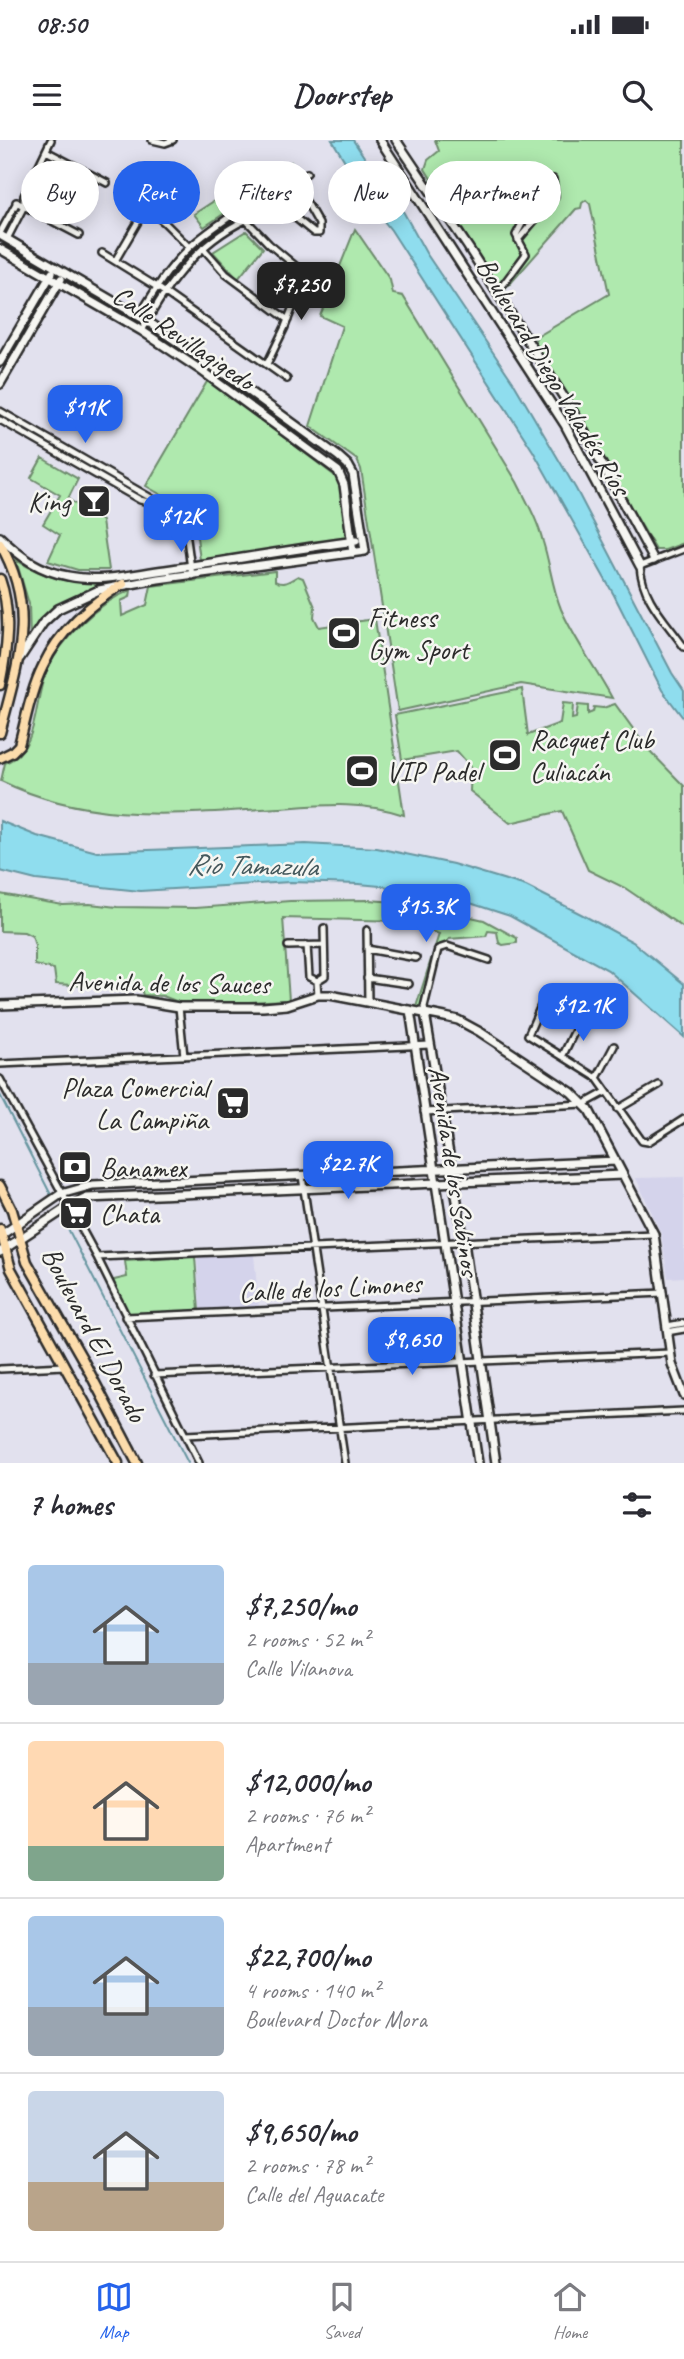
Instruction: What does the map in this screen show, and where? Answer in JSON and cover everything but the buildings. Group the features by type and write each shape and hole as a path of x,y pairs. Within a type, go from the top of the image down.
{"main road":[{"path":"0,544 12,568 17,587 22,635 20,658 0,732"},
{"path":"0,579 7,625 6,656 0,685"},
{"path":"0,758 19,745 37,678 56,643 78,619 123,584"},
{"name":"Boulevard El Dorado","path":"0,1186 17,1224 27,1262 137,1463"},
{"name":"Boulevard El Dorado","path":"1,1233 3,1251 11,1269 118,1463"}],"street":[{"path":"41,161 51,140"},
{"path":"152,140 165,143 173,141"},
{"name":"Boulevard Diego Valadés Ríos","path":"380,140 565,425 640,566"},
{"name":"Boulevard Diego Valadés Ríos","path":"396,140 577,418 654,561"},
{"path":"46,151 107,183"},
{"path":"497,293 526,254 516,235 545,180 553,180 555,196 519,240"},
{"path":"2,235 16,202 21,198"},
{"path":"16,202 21,204"},
{"path":"2,235 21,210"},
{"path":"303,224 314,233 319,233 319,224 314,215"},
{"path":"59,224 79,234"},
{"path":"115,261 137,224"},
{"path":"164,224 189,247"},
{"path":"139,316 157,287 189,247 221,224"},
{"path":"142,331 165,292 187,263 215,239 239,224"},
{"path":"250,224 304,273 288,320 267,363"},
{"path":"209,231 215,239"},
{"name":"Calle Revillagigedo","path":"2,235 147,321 245,388 348,465"},
{"path":"203,248 226,274 288,320"},
{"name":"Calle Revillagigedo","path":"0,249 142,331 199,369 338,471"},
{"path":"102,253 165,292 288,379"},
{"path":"0,362 56,267"},
{"path":"0,384 65,272"},
{"path":"0,411 184,517 192,576"},
{"path":"0,420 140,500 156,502"},
{"path":"20,658 43,623 58,610 92,593 123,584 192,576 353,553 365,551 355,484 348,465 338,471 344,485 353,553"},
{"path":"0,537 22,558 66,576 81,578 105,578 363,540"},
{"path":"684,549 640,566 643,588 652,604 681,638 684,647"},
{"path":"317,981 325,976 324,928"},
{"path":"367,930 368,1003"},
{"path":"307,945 309,977 317,981"},
{"path":"288,946 324,945"},
{"path":"425,1013 424,1007 438,950 447,946 489,960"},
{"path":"367,949 416,958"},
{"path":"368,978 409,984"},
{"path":"317,981 318,995"},
{"name":"Avenida de los Sauces","path":"0,1005 136,1000 179,1007 276,1007 318,995 330,995 452,1018 468,1025 571,1092 584,1104 654,1234 673,1370 684,1395"},
{"path":"544,999 528,1035 597,1078 618,1110 645,1142 684,1119"},
{"path":"179,1007 184,1056"},
{"name":"Avenida de los Sabinos","path":"410,1010 478,1463"},
{"name":"Avenida de los Sabinos","path":"425,1013 464,1242 496,1463"},
{"path":"562,1055 580,1020"},
{"path":"0,1064 430,1045"},
{"path":"597,1078 614,1046"},
{"path":"0,1079 67,1208 97,1257 199,1463"},
{"path":"618,1110 659,1086"},
{"path":"424,1112 584,1104 606,1092"},
{"path":"1,1233 60,1195 93,1185 616,1161"},
{"path":"3,1251 80,1200 94,1198 623,1175"},
{"path":"302,1176 345,1463"},
{"path":"97,1257 654,1234"},
{"name":"Calle de los Limones","path":"125,1317 663,1293"},
{"path":"667,1329 684,1323"},
{"path":"667,1329 684,1329"},
{"path":"154,1375 670,1353"},
{"path":"0,1369 65,1366"},
{"path":"185,1435 684,1411"}],"shaded area":[{"path":"684,1177 684,1277 668,1278 661,1233 636,1178"},
{"path":"197,1255 254,1255 259,1309 200,1310"}],"green space":[{"path":"435,140 684,140 684,543 665,550 656,550 537,349 535,338 609,294 590,204 586,200 581,208 576,209 502,293 459,224 561,224 561,161 428,161 439,151"},
{"path":"214,201 214,220 204,227 200,222 200,210"},
{"path":"355,229 390,280 393,294 403,296 517,482 538,527 561,609 612,698 521,684 398,711 361,469 357,460 310,426 342,326 320,316"},
{"path":"246,231 263,248 238,279 213,252"},
{"path":"208,380 339,479 350,538 200,560 194,514 146,486"},
{"path":"42,458 78,479 68,499 102,521 109,570 78,570 48,561 60,535 43,524 60,495 31,478"},
{"path":"16,560 62,580 92,582 141,577 93,590 61,606 30,642 29,604"},
{"path":"275,571 275,581 281,583 298,576 303,578 315,607 314,617 319,627 375,619 404,815 343,805 173,814 104,811 70,805 1,781 5,763 16,756 30,736 46,672 61,647 93,613 131,590 130,597 121,601 122,616 147,605 151,586"},
{"path":"522,689 528,735 560,723 563,703 573,704 572,719 576,718 578,705 588,706 588,714 593,712 594,707 603,708 615,704 647,748 684,786 684,928 625,888 588,870 562,811 510,823 470,791 471,767 457,751 402,760 395,715"},
{"path":"0,894 63,905 117,907 195,908 290,901 368,900 411,903 484,920 517,938 517,943 503,945 499,943 497,932 488,931 486,936 449,939 434,962 422,1008 416,1007 439,934 400,921 283,918 289,1000 186,1005 163,996 143,995 141,989 56,984 54,969 35,965 32,936 24,932 0,931"},
{"path":"195,1257 199,1311 128,1314 110,1281 127,1277 125,1261"}],"water":[{"path":"332,140 353,140 367,161 345,161"},
{"path":"386,224 410,224 426,253 513,382 576,489 684,691 684,719 662,690 614,595 533,451"},
{"name":"Río Tamazula","path":"0,821 37,836 97,852 306,844 377,848 453,864 526,886 633,942 684,984 684,1037 608,970 510,916 433,891 359,884 290,882 140,891 36,880 0,871"}],"waterway":[{"path":"0,1095 52,1197"},
{"path":"61,1215 188,1463"}],"place":[{"name":"King","path":"94,501"},
{"name":"Fitness Gym Sport","path":"344,633"},
{"name":"Racquet Club Culiacán","path":"505,755"},
{"name":"VIP Padel","path":"362,771"},
{"name":"Plaza Comercial La Campiña","path":"233,1103"},
{"name":"Banamex","path":"75,1167"},
{"name":"Chata","path":"76,1213"}]}
